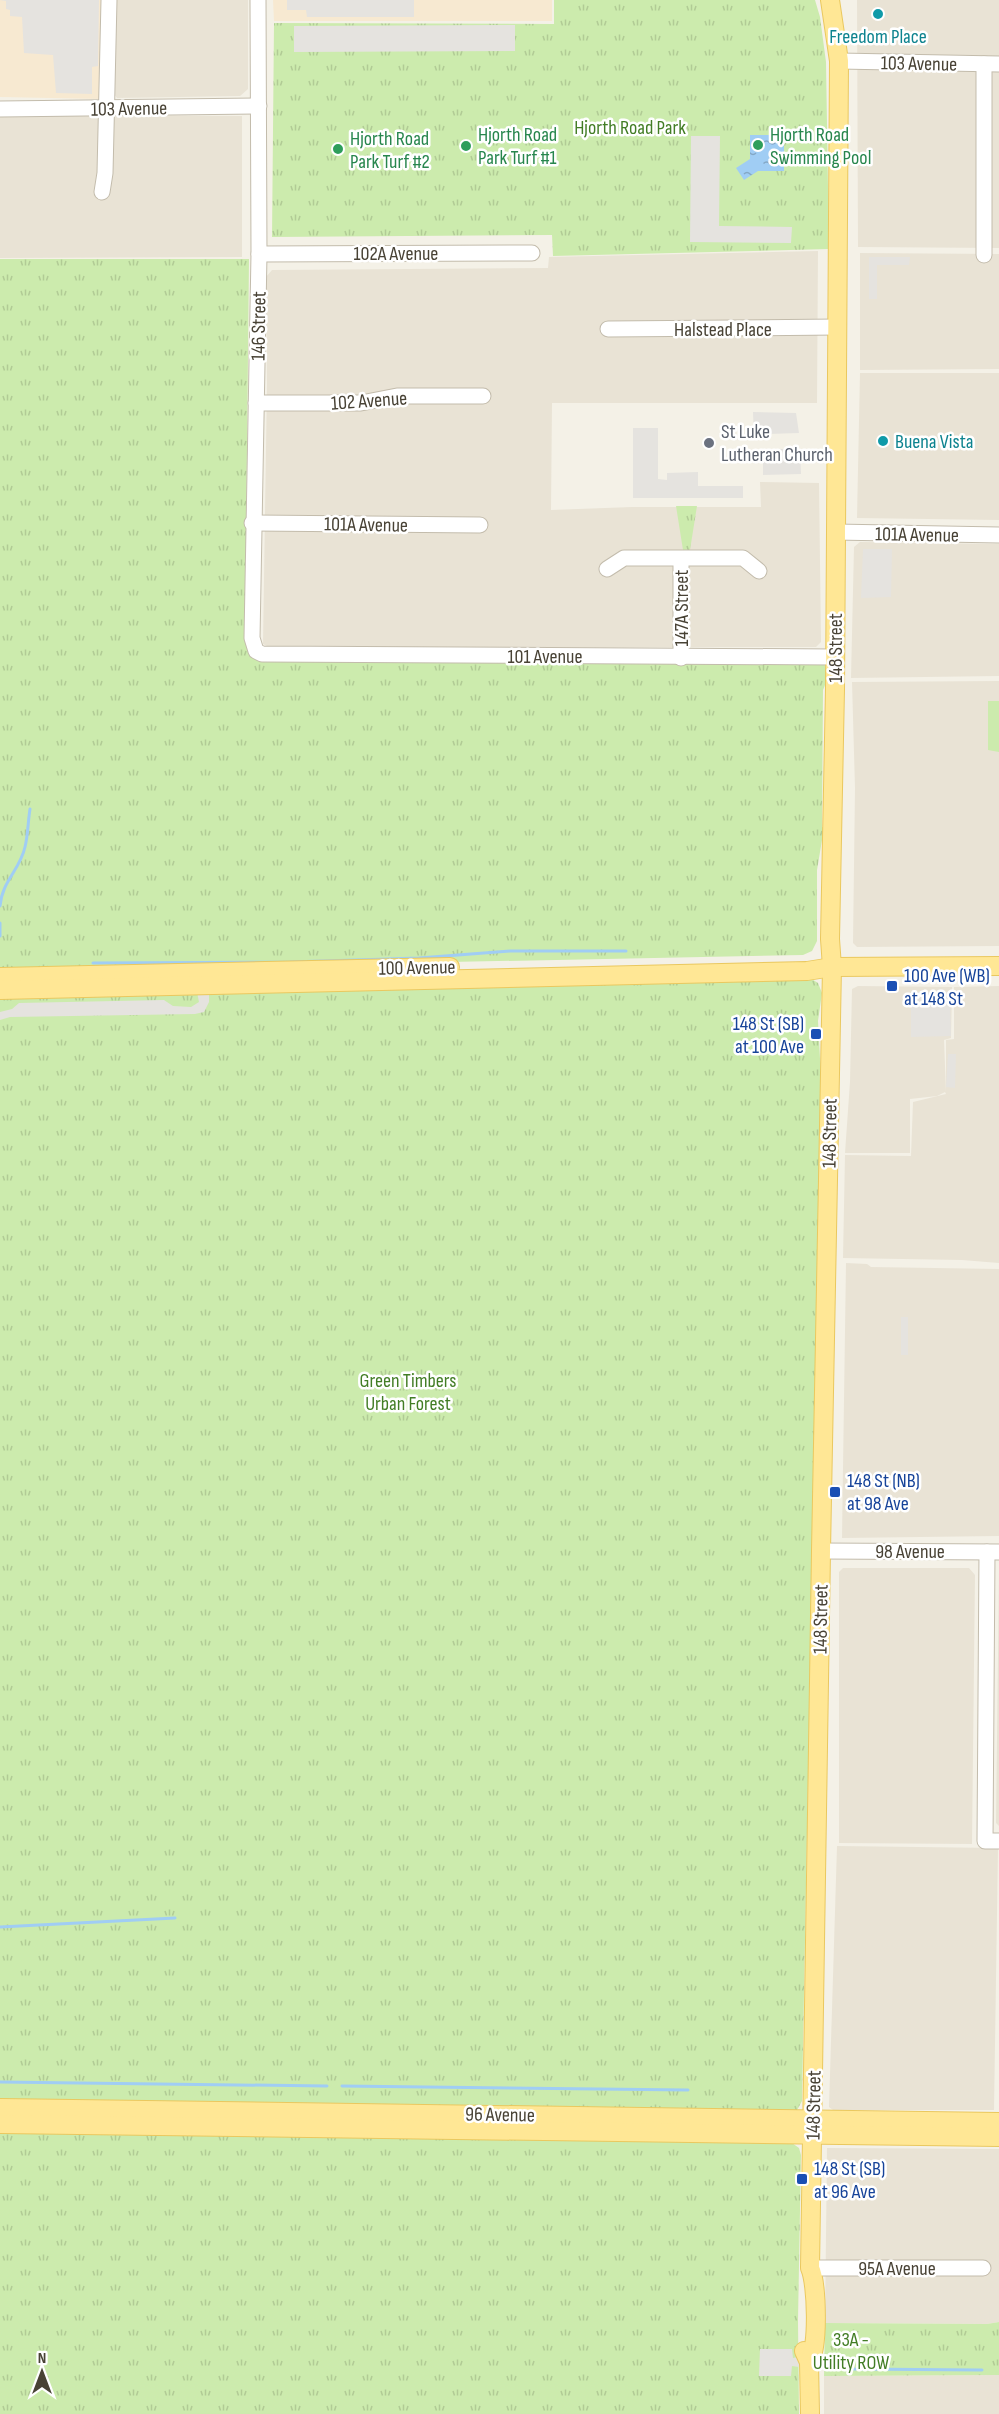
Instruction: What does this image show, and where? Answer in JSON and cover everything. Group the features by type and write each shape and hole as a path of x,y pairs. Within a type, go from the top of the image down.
{"main road":[{"name":"148 Street","path":"810,2414 809,2362 803,2350 804,2282 810,2268 820,1551 832,967 830,939 838,327 839,61 830,0"},
{"name":"100 Avenue","path":"0,977 807,960 832,967"},
{"name":"100 Avenue","path":"0,990 807,971 832,967 999,966"},
{"name":"96 Avenue","path":"0,2108 812,2127 999,2137"},
{"name":"96 Avenue","path":"0,2124 812,2127 999,2122"}],"street":[{"path":"102,192 105,173 109,0"},
{"name":"146 Street","path":"256,651 252,638 252,523 259,254 258,0"},
{"name":"103 Avenue","path":"839,61 992,64"},
{"path":"984,255 992,64"},
{"name":"103 Avenue","path":"0,109 259,106"},
{"name":"102A Avenue","path":"259,254 532,253"},
{"name":"Halstead Place","path":"608,329 838,327"},
{"name":"102 Avenue","path":"256,403 360,404 397,396 483,396"},
{"name":"101A Avenue","path":"252,523 480,525"},
{"name":"101A Avenue","path":"835,532 999,536"},
{"path":"607,569 624,558 743,558 759,571"},
{"name":"147A Street","path":"681,559 681,657"},
{"name":"101 Avenue","path":"256,651 262,654 835,657"},
{"name":"98 Avenue","path":"820,1551 993,1552"},
{"path":"992,1841 993,1552"},
{"name":"95A Avenue","path":"810,2268 983,2268"}],"shaded area":[{"path":"0,0 102,0 102,99 0,97"},
{"path":"0,0 99,0 98,66 92,67 92,94 56,93 53,55 24,53 22,17 10,16 10,10 6,9 6,1"},
{"path":"112,0 248,0 248,89 240,96 117,98 111,90"},
{"path":"273,0 552,0 552,21 274,21"},
{"path":"287,0 414,0 414,17 307,17 306,10 287,10"},
{"path":"857,0 999,0 999,248 858,247"},
{"path":"515,25 515,51 294,52 294,26"},
{"path":"0,115 242,116 242,257 0,258"},
{"path":"691,136 720,136 719,226 792,227 791,243 690,242"},
{"path":"818,251 817,403 552,403 551,510 632,507 761,507 760,482 819,483 821,642 816,647 271,648 263,644 267,384 266,277 272,270 548,268 549,257"},
{"path":"860,253 999,254 999,369 860,370"},
{"path":"869,257 910,257 909,265 877,265 877,299 869,299"},
{"path":"860,373 999,373 999,520 857,518"},
{"path":"753,412 796,413 799,433 768,434 767,439 754,438"},
{"path":"633,428 658,428 658,479 667,480 667,473 698,472 698,486 743,486 743,498 633,498"},
{"path":"763,449 800,449 801,474 763,475"},
{"path":"860,542 999,544 999,676 851,678 854,547"},
{"path":"863,549 892,549 891,597 861,598"},
{"path":"999,681 999,946 857,947 853,943 855,788 852,682"},
{"path":"858,986 952,987 951,1038 944,1040 946,1092 946,1040 954,1039 954,987 999,986 999,1263 962,1260 843,1258 845,1155 911,1156 913,1102 946,1094 945,1092 937,1096 910,1099 910,1153 845,1153 850,1082 852,989"},
{"path":"197,992 209,992 209,1002 204,1012 195,1014 10,1017 0,1020 0,1012 12,1009 19,1003 164,1000 173,1006 191,1007 199,1002"},
{"path":"911,992 950,992 951,1036 911,1037"},
{"path":"948,1054 956,1054 955,1088 946,1087"},
{"path":"846,1263 867,1264 871,1267 999,1269 999,1536 842,1538"},
{"path":"901,1317 908,1317 908,1355 901,1355"},
{"path":"843,1568 969,1568 975,1575 972,1844 839,1843 839,1572"},
{"path":"999,1571 999,1826 996,1823"},
{"path":"837,1846 998,1848 994,2110 833,2110 829,2107"},
{"path":"827,2148 999,2149 999,2322 987,2324 825,2323"},
{"path":"760,2349 792,2349 793,2358 798,2357 799,2367 792,2366 791,2376 759,2376"},
{"path":"999,2375 999,2414 824,2414 824,2376"}],"green space":[{"name":"Hjorth Road Park","path":"554,0 815,0 820,17 826,62 829,249 553,256 552,235 272,237 274,23 554,24"},
{"path":"0,259 249,259 245,640 250,656 255,658 824,663 826,677 823,690 822,827 824,828 817,870 817,941 812,951 803,955 0,971"},
{"path":"676,506 697,506 690,550 683,550"},
{"path":"988,701 999,701 999,752 988,750"},
{"name":"Green Timbers Urban Forest","path":"810,978 818,983 822,993 818,1021 821,1077 802,2101 796,2112 0,2103 0,994"},
{"path":"0,2128 792,2143 799,2148 801,2155 799,2414 0,2414"},
{"name":"33A - Utility ROW","path":"999,2322 999,2375 824,2376 825,2323 987,2324"}],"water":[{"path":"750,135 784,135 784,171 758,171 744,180 736,168 750,159"}],"waterway":[{"path":"0,906 7,882 23,855 30,809"},
{"path":"0,923 0,936"},
{"path":"93,963 290,962 419,958 510,951 626,951"},
{"path":"0,1927 175,1918"},
{"path":"0,2082 327,2086"},
{"path":"342,2086 688,2090"},
{"path":"835,2362 851,2369 982,2370"}],"place":[{"name":"Freedom Place","path":"878,14"},
{"name":"Hjorth Road Swimming Pool","path":"758,145"},
{"name":"Hjorth Road Park Turf #1","path":"466,146"},
{"name":"Hjorth Road Park Turf #2","path":"338,149"},
{"name":"Buena Vista","path":"883,441"},
{"name":"St Luke Lutheran Church","path":"709,443"},
{"name":"100 Ave (WB) at 148 St","path":"892,986"},
{"name":"148 St (SB) at 100 Ave","path":"816,1034"},
{"name":"148 St (NB) at 98 Ave","path":"835,1492"},
{"name":"148 St (SB) at 96 Ave","path":"802,2179"}]}
